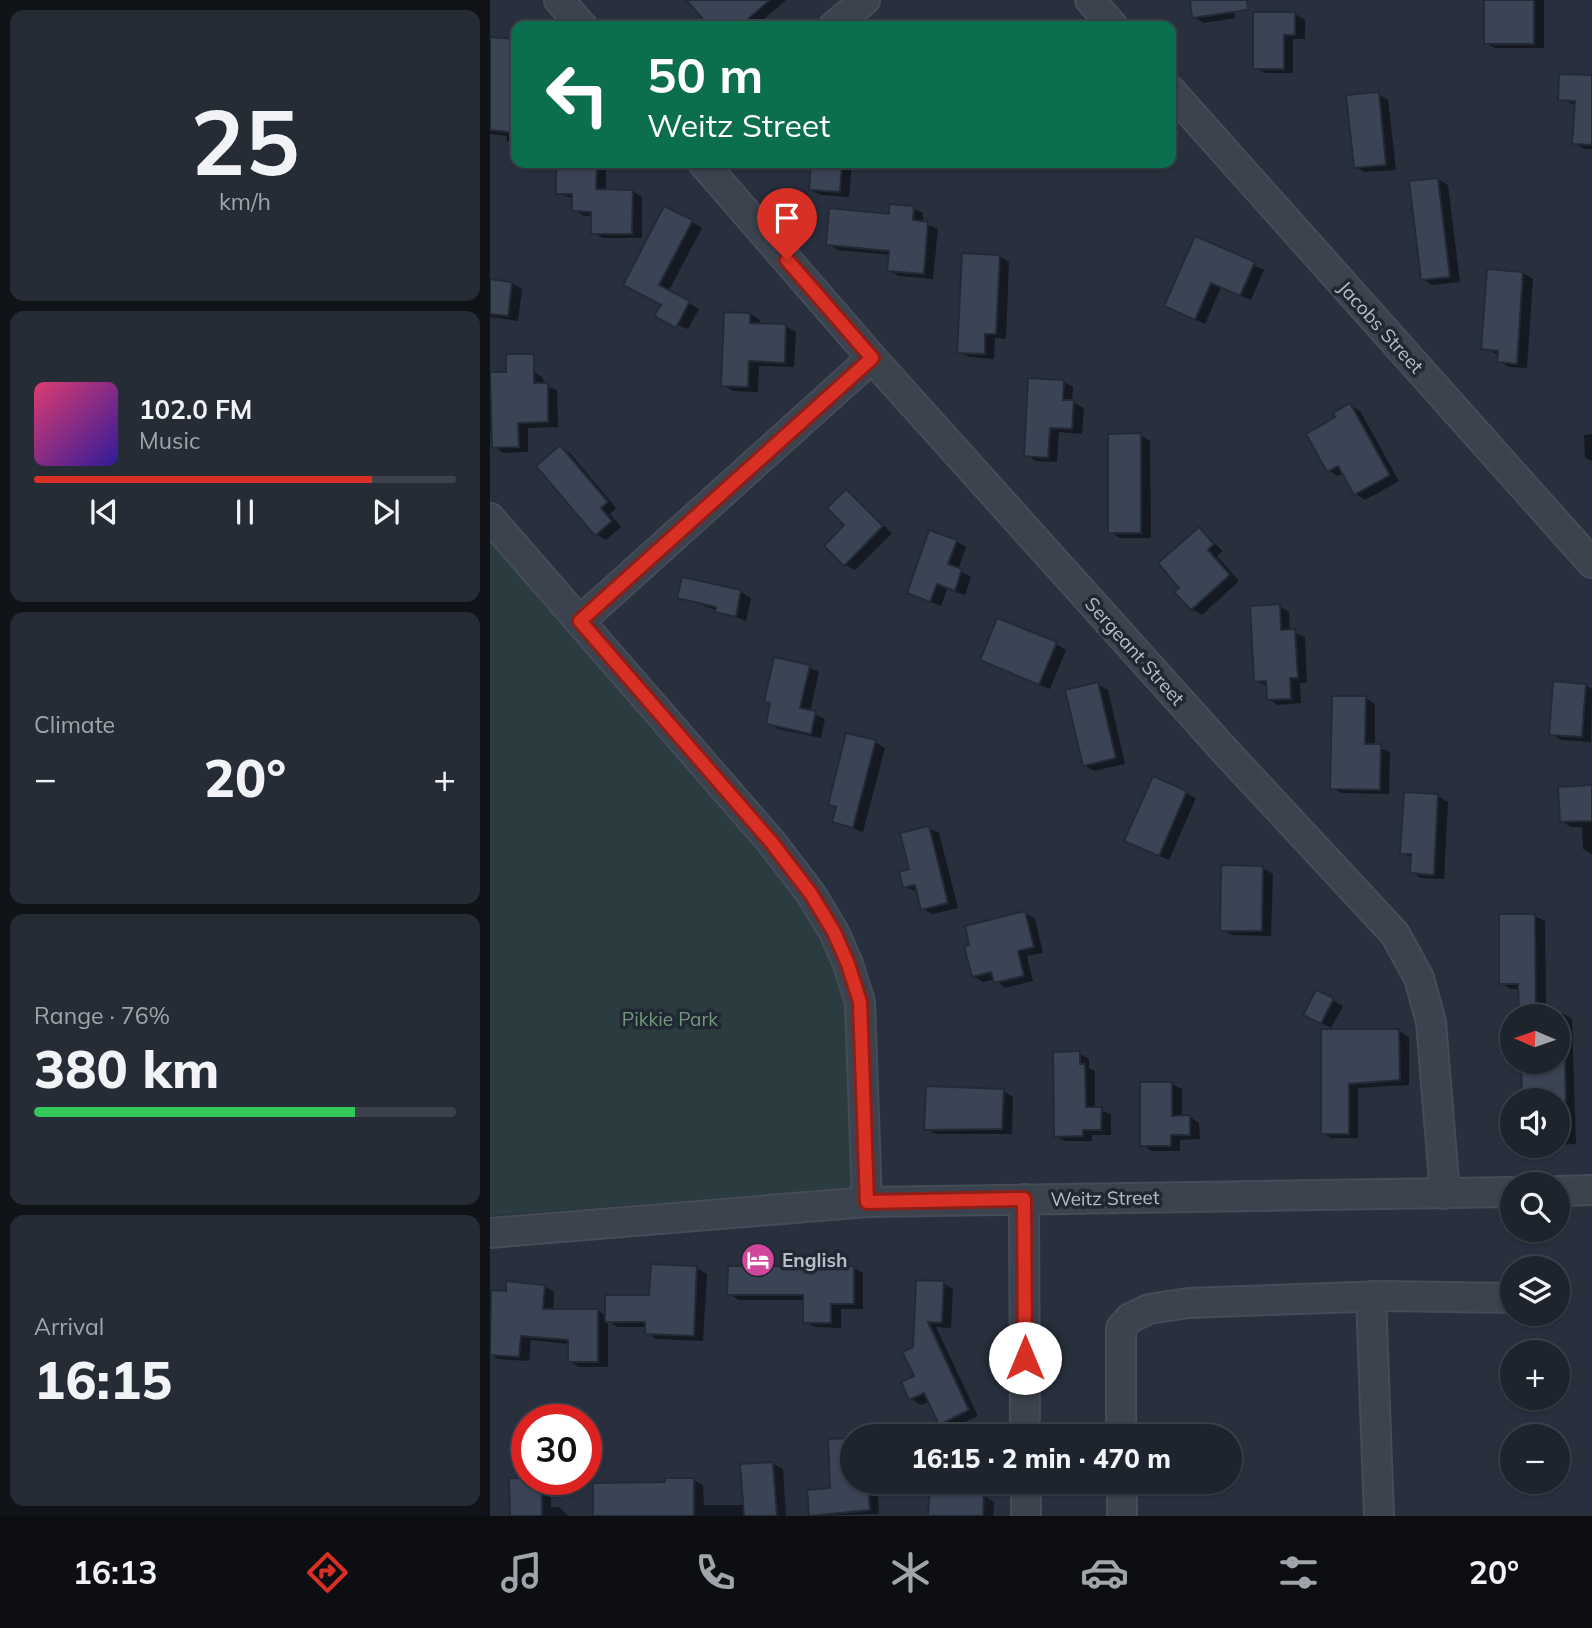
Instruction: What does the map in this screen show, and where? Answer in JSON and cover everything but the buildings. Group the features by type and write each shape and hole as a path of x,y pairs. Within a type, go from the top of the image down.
{"street":[{"path":"559,0 578,21"},
{"path":"840,21 865,0"},
{"path":"1090,0 1109,21"},
{"name":"Jacobs Street","path":"1176,97 1592,563"},
{"name":"Sergeant Street","path":"707,168 872,358 1226,752 1395,934 1419,978 1431,1022 1445,1194"},
{"path":"580,621 872,358"},
{"path":"490,518 772,843 811,894 834,932 860,1002 867,1202"},
{"path":"1570,1191 1592,1190"},
{"name":"Weitz Street","path":"490,1233 867,1202 1500,1192"},
{"path":"1024,1199 1025,1424"},
{"path":"1371,1296 1379,1516"},
{"path":"1121,1424 1121,1328 1130,1318 1149,1310 1188,1303 1371,1296 1500,1298"},
{"path":"1026,1494 1026,1516"},
{"path":"1122,1494 1122,1516"}],"green space":[{"name":"Pikkie Park","path":"490,526 810,896 857,995 866,1187 490,1216"}],"place":[{"name":"English","path":"758,1260"}],"route":[{"path":"787,260 872,358 580,621 772,843 811,894 834,932 860,1002 865,1079 867,1202 1024,1199 1025,1358"}]}
